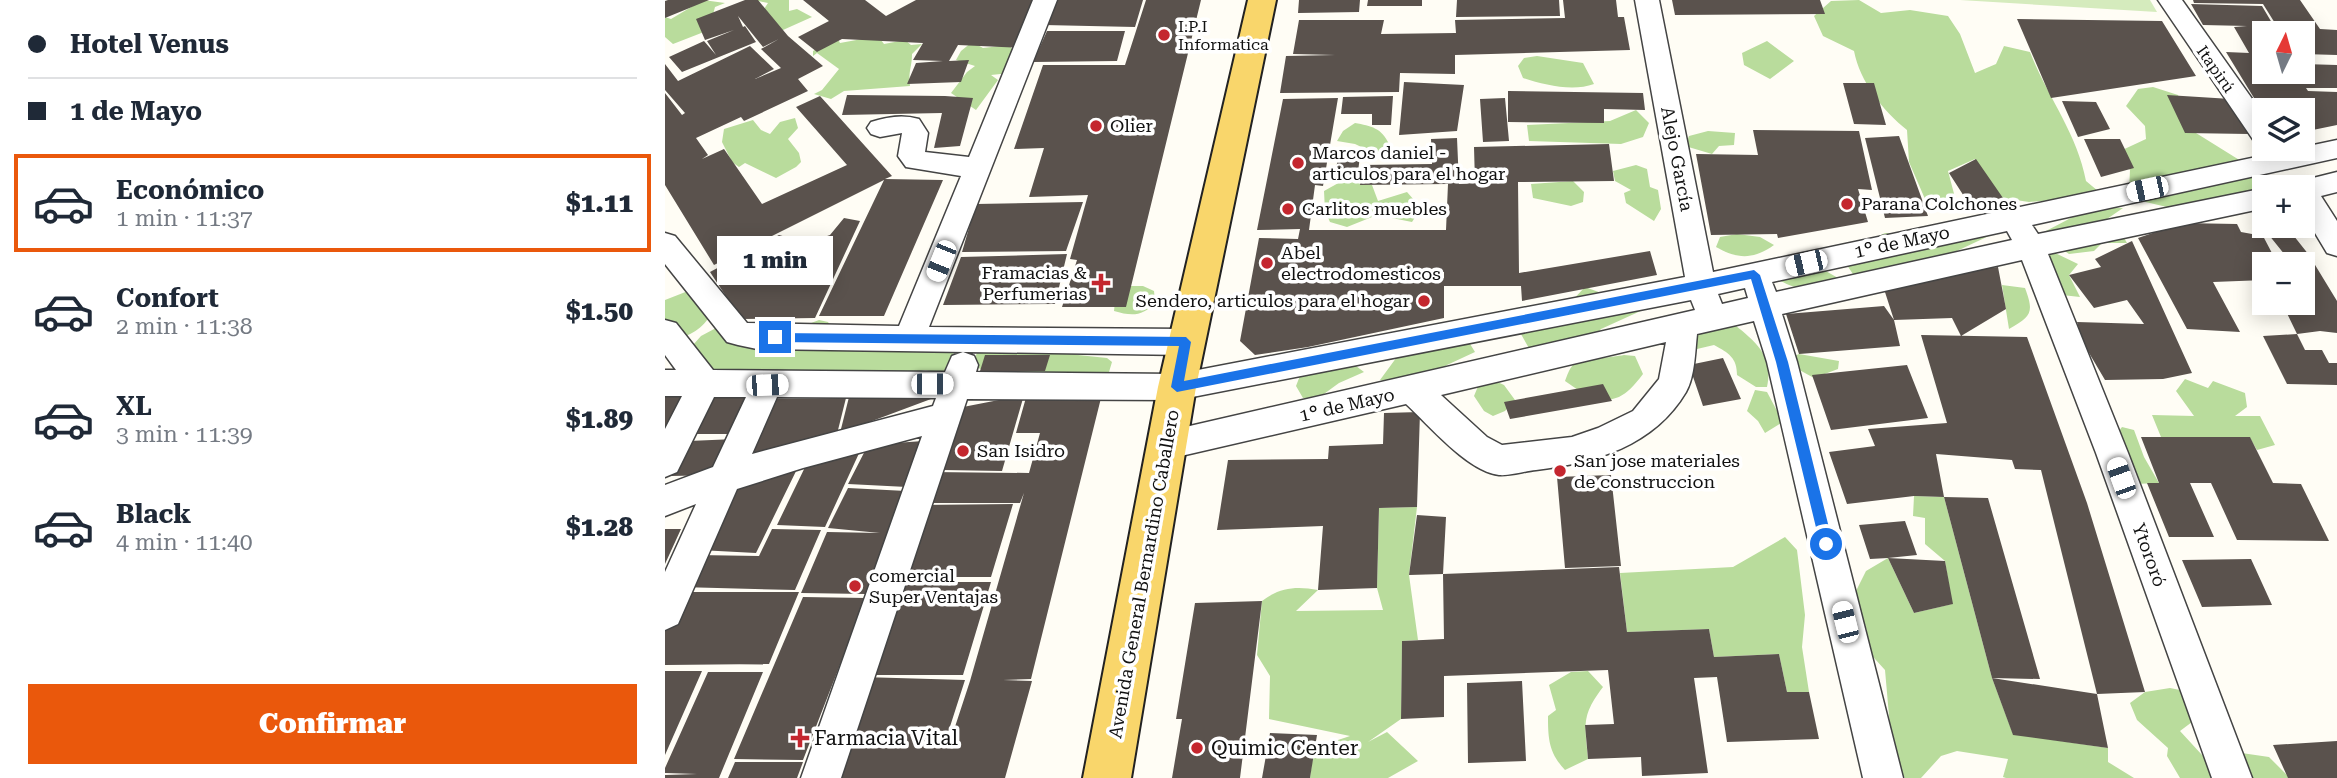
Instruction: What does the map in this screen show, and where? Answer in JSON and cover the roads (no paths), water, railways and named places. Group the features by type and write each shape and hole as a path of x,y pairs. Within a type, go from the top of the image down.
{"main road":[{"name":"Avenida General Bernardino Caballero","path":"1107,778 1177,387 1262,0"}],"street":[{"path":"909,340 1045,0"},
{"name":"Alejo García","path":"1647,0 1701,286 1698,320"},
{"name":"Itapirú","path":"2170,0 2252,118"},
{"path":"880,128 897,124 910,125 915,133 911,156 915,160 978,168"},
{"name":"1° de Mayo","path":"2315,151 2337,149"},
{"name":"1° de Mayo","path":"1168,445 1413,390 1698,320 1760,289 2013,217 2252,161"},
{"path":"2315,187 2337,182"},
{"name":"1° de Mayo","path":"950,400 1177,387 1701,286 1760,289 2031,247 2252,201"},
{"path":"2315,209 2337,245"},
{"name":"Ytororó","path":"2013,217 2031,247 2112,453 2232,778"},
{"path":"665,244 738,333 757,337 1186,342"},
{"path":"1760,289 1782,362 1883,778"},
{"path":"1413,390 1475,447 1499,460 1572,451 1606,440 1644,421 1674,384 1698,320"},
{"path":"665,332 705,384"},
{"path":"821,778 972,341"},
{"path":"665,383 767,385 950,400"},
{"path":"665,462 705,384"},
{"path":"665,612 767,385"},
{"path":"665,501 726,476 832,444 950,400"}],"place":[{"name":"I.P.I Informatica","path":"1164,35"},
{"name":"Olier","path":"1096,126"},
{"name":"Marcos daniel - articulos para el hogar","path":"1298,163"},
{"name":"Parana Colchones","path":"1847,204"},
{"name":"Carlitos muebles","path":"1288,209"},
{"name":"Abel electrodomesticos","path":"1267,263"},
{"name":"Framacias & Perfumerias","path":"1101,283"},
{"name":"Sendero, articulos para el hogar","path":"1424,301"},
{"name":"San Isidro","path":"963,451"},
{"name":"San jose materiales de construccion","path":"1560,471"},
{"name":"comercial Super Ventajas","path":"855,586"},
{"name":"Farmacia Vital","path":"800,738"},
{"name":"Quimic Center","path":"1197,748"}]}
